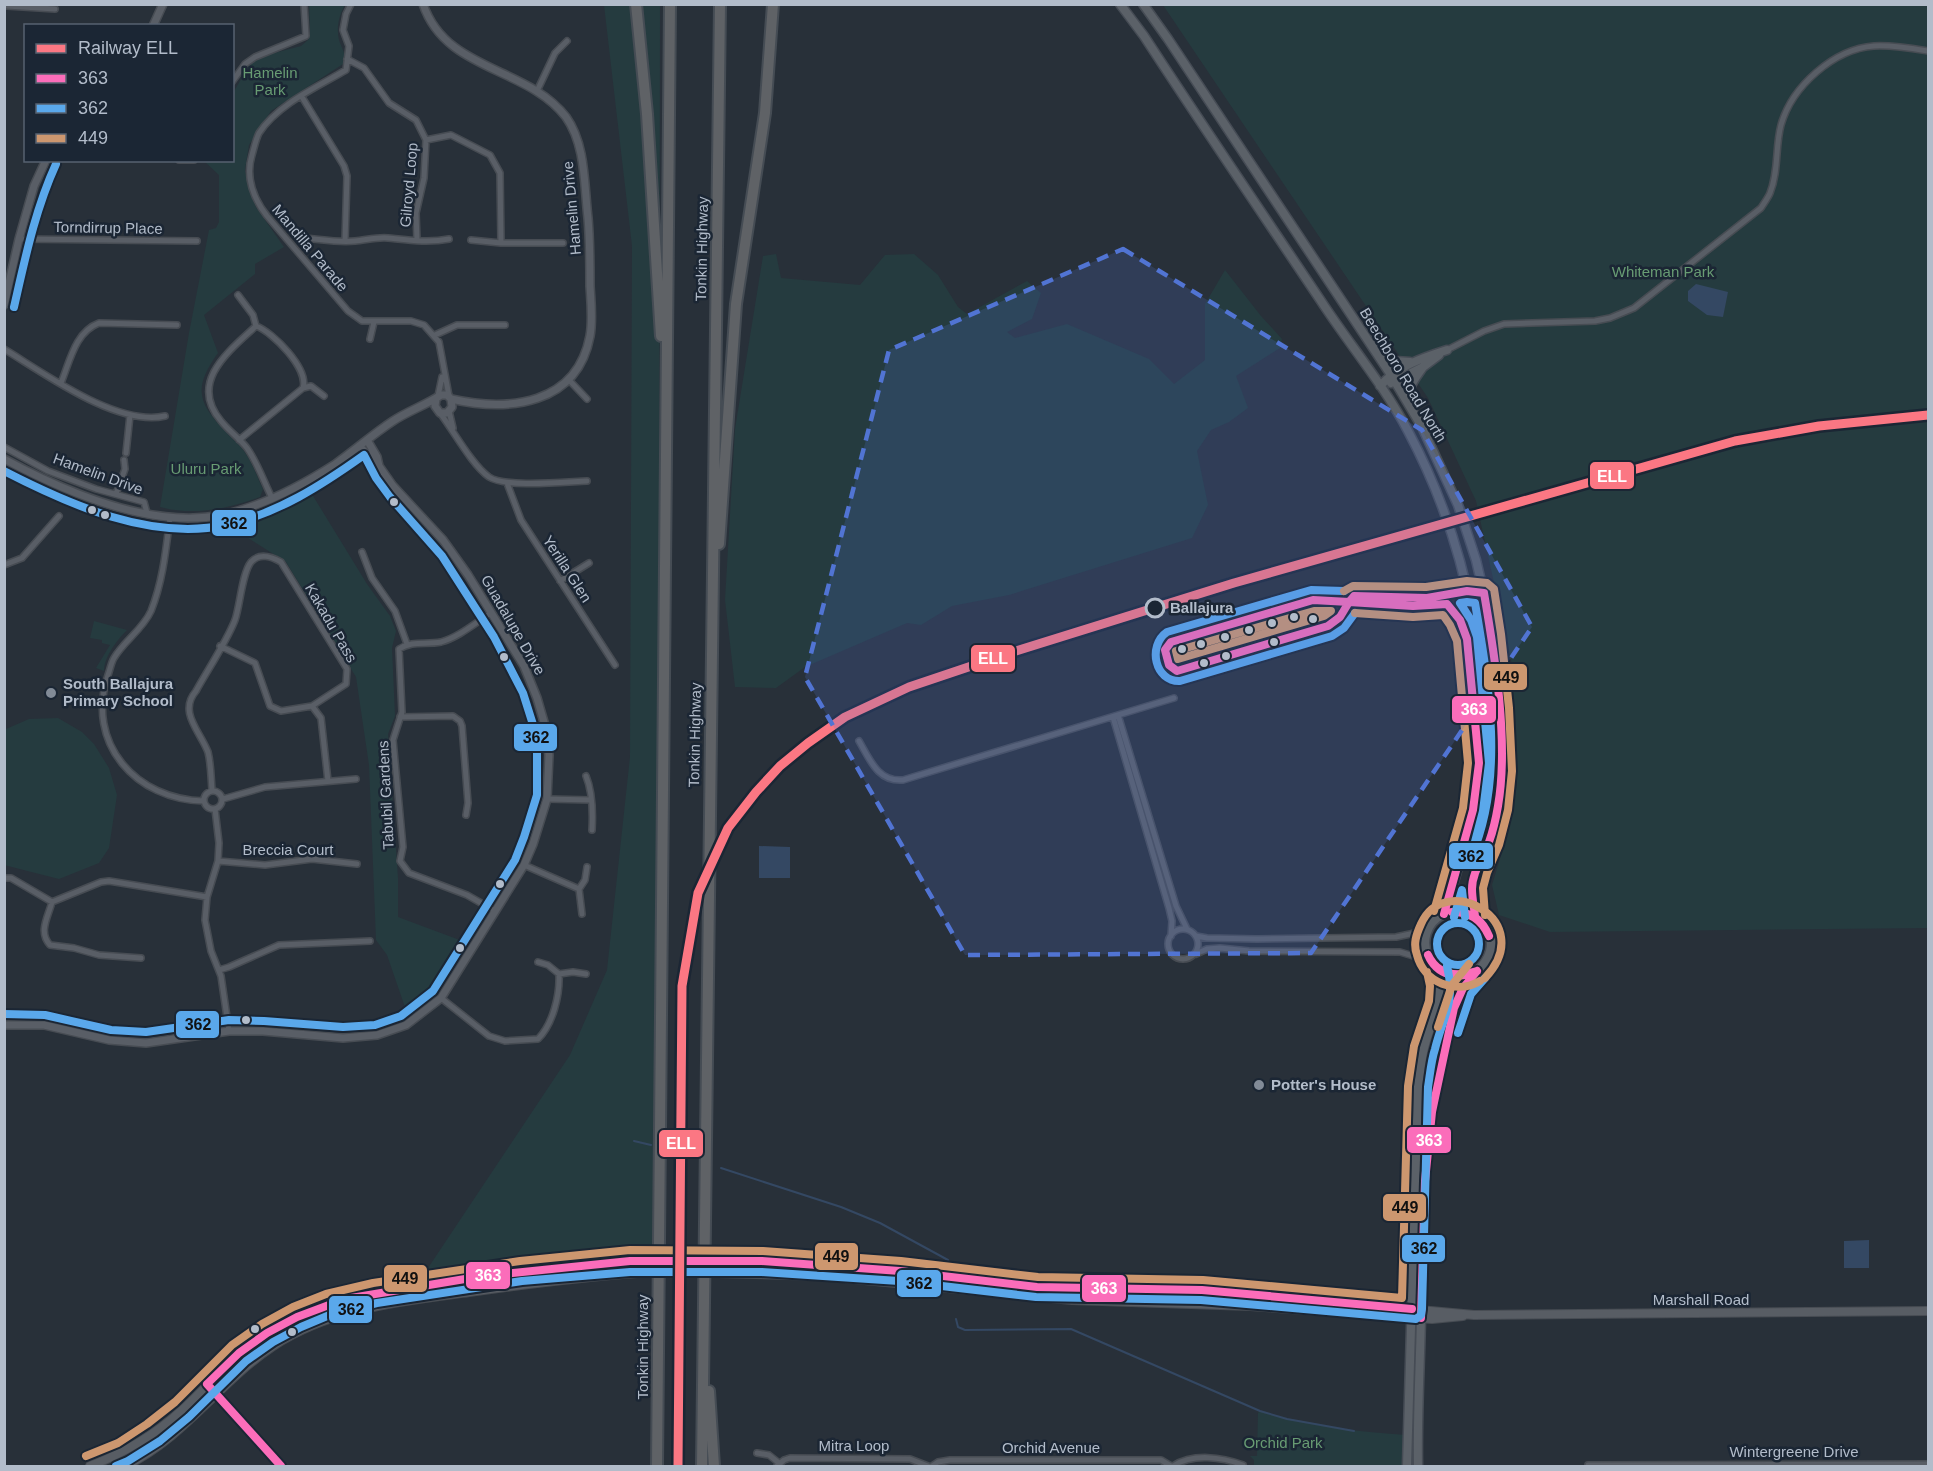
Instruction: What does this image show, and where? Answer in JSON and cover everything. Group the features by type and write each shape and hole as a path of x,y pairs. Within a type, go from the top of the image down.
{"highway":[{"path":"636,4 643,55 666,402"},
{"name":"Tonkin Highway","path":"655,1467 670,4"},
{"name":"Tonkin Highway","path":"702,1467 720,4"},
{"path":"711,609 719,541 737,293 765,113 773,4"},
{"path":"704,1304 714,1467"}],"main road":[{"name":"Beechboro Road North","path":"1120,4 1144,36 1215,146 1380,386 1409,432 1444,508 1462,564 1476,635 1481,712 1479,763 1473,810 1444,914"},
{"name":"Beechboro Road North","path":"1143,4 1368,338 1432,447 1458,505 1476,560 1489,619 1502,771 1498,807 1489,842 1472,887 1475,916"},
{"path":"1215,146 1224,151 1230,148 1221,122"},
{"path":"1368,338 1395,361 1413,362"},
{"path":"1380,386 1413,362 1447,350"},
{"path":"1393,378 1423,367 1447,350"},
{"path":"1415,416 1408,392 1423,367"},
{"path":"1447,604 1459,618 1467,639 1479,763"},
{"path":"1407,1467 1431,1114 1450,1023 1462,989 1477,971 1487,959 1491,940 1483,923 1475,916 1465,912 1444,914 1435,921 1425,940 1430,961 1437,969 1457,977 1477,971"},
{"path":"1418,1467 1418,1086 1424,1048 1440,1004 1441,985 1437,969"},
{"name":"Marshall Road","path":"90,1467 123,1452 153,1433 182,1410 240,1353 267,1333 305,1313 345,1299 416,1286 483,1276 637,1261 718,1260 900,1271 1037,1287 1202,1290 1455,1318 1474,1315 1929,1311"},
{"name":"Marshall Road","path":"124,1467 177,1433 249,1364 275,1345 311,1326 349,1313 407,1301 487,1289 637,1274 718,1273 823,1276 1072,1300 1417,1313"}],"street":[{"path":"154,24 163,4"},
{"path":"234,79 245,64 255,57 306,36 304,4"},
{"path":"347,59 349,46 343,30 346,14 351,4"},
{"name":"Hamelin Drive","path":"413,411 438,411 475,404 528,402 551,393 569,380 585,353 591,335 590,242 581,153 576,135 564,115 537,92 457,51 444,40 430,22 423,4"},
{"path":"4,12 8,5 55,9"},
{"path":"537,92 555,53 567,41"},
{"path":"1447,350 1484,331 1504,324 1595,321 1610,318 1634,308 1761,208 1770,193 1781,124 1797,93 1820,68 1841,56 1872,46 1901,46 1929,51"},
{"name":"Mandilla Parade","path":"347,59 346,70 286,106 258,135 250,163 251,185 257,203 267,216 348,311 362,321 411,321 424,325 435,335"},
{"name":"Gilroyd Loop","path":"347,59 364,68 389,103 416,120 426,140 424,178 416,213 417,240"},
{"path":"302,97 348,176 345,241"},
{"path":"426,140 451,135 490,155 496,163 500,173 501,243"},
{"path":"4,305 34,186 45,162"},
{"name":"Gilroyd Loop","path":"303,238 345,241 388,238 400,241 433,242 449,239"},
{"name":"Torndirrup Place","path":"19,239 197,241"},
{"path":"471,240 501,243 563,243"},
{"path":"238,295 253,315 256,326"},
{"path":"370,339 374,322"},
{"path":"61,383 80,334 88,327 99,323 177,325"},
{"path":"256,326 266,330 301,369 305,381 303,388"},
{"path":"256,326 225,354 210,376 208,392 219,420 248,448 272,498"},
{"path":"454,432 442,352 435,335 457,326 505,326"},
{"path":"4,349 111,410 130,415 165,416"},
{"path":"443,369 437,398 438,411 473,460 489,477 507,483 587,481"},
{"path":"569,380 587,399"},
{"path":"239,440 303,388 311,386 324,396"},
{"name":"Hamelin Drive","path":"5,461 68,491 116,506 170,517 220,516 272,498 314,477 393,420 437,398 444,395 475,404"},
{"path":"126,453 130,415"},
{"name":"Guadalupe Drive","path":"367,440 377,457 379,466"},
{"name":"Guadalupe Drive","path":"4,1025 44,1025 109,1040 146,1043 229,1031 263,1031 343,1038 377,1035 406,1025 441,998 524,865 547,799 549,755 546,729 537,698 524,666 468,575 443,540 359,446"},
{"name":"Hamelin Drive","path":"4,447 48,471 144,502 147,513"},
{"path":"116,494 125,469 124,460"},
{"name":"Yerilla Glen","path":"507,483 521,520 615,665"},
{"path":"4,566 22,558 59,516"},
{"path":"170,517 160,584 150,614 114,658 101,704 104,728 116,757 132,774 154,790 185,801 204,801"},
{"path":"362,552 372,578 395,611 407,644 450,639 491,613"},
{"name":"Kakadu Pass","path":"220,646 234,621 250,565 258,557 266,555 281,562 347,669 346,684 312,706"},
{"path":"560,581 589,563"},
{"name":"Tabubil Gardens","path":"407,644 399,649 402,712 393,740 403,847 400,861 409,873 467,895 495,911"},
{"path":"212,790 208,753 188,711 189,699 196,691 220,646 255,663 270,706 281,711 312,706 321,718 328,781"},
{"path":"860,741 881,776 896,781 914,778 1174,698"},
{"path":"1115,716 1176,906 1187,930 1196,936 1207,938 1257,939 1396,937 1429,930"},
{"path":"1115,716 1169,908 1172,921 1168,944 1174,957 1188,959 1207,949 1220,948 1249,951 1400,951 1430,961"},
{"path":"400,717 453,717 460,721 466,770 468,803 466,815"},
{"path":"586,776 590,786 593,811 592,830"},
{"path":"223,799 265,787 356,779"},
{"path":"212,790 205,795 204,801 208,807 215,809 221,805 223,799"},
{"path":"212,790 218,792 223,799"},
{"path":"547,799 591,800"},
{"path":"215,809 219,843 218,861 207,897 205,920 207,934 219,970 229,1031"},
{"name":"Breccia Court","path":"218,861 265,865 312,859 357,864"},
{"path":"524,865 579,889"},
{"path":"582,914 579,889 585,880 587,867"},
{"path":"4,878 11,878 52,902"},
{"path":"52,902 101,882 109,881 207,897"},
{"path":"52,902 43,931 44,938 50,945 75,948 99,955 141,958"},
{"path":"1171,936 1175,931 1187,930"},
{"path":"1196,936 1199,945 1196,954"},
{"path":"219,970 279,945 370,941"},
{"path":"538,962 548,965 559,974 573,972 586,974"},
{"path":"441,998 489,1036 504,1041 538,1039 547,1030 559,990 559,974"},
{"path":"207,1384 281,1467"},
{"name":"Mitra Loop","path":"757,1453 769,1455 778,1465 790,1458 850,1458 910,1459 930,1467"},
{"path":"850,1458 850,1467"},
{"path":"1172,1467 1192,1459 1224,1459 1243,1465"},
{"name":"Orchid Avenue","path":"930,1467 944,1460 1155,1460 1172,1467"},
{"name":"Wintergreene Drive","path":"1588,1465 1929,1464"}],"highlighted area":[{"path":"1123,249 1422,430 1532,627 1311,953 965,955 805,677 889,350"}],"green space":[{"path":"309,5 345,5 338,31 344,54 343,64 271,111 249,145 245,170 256,207 284,247 255,264 255,274 204,315 218,353 204,377 202,396 205,405 210,414 244,451 263,489 260,497 223,508 185,511 160,507 209,230 216,228 219,222 219,175 205,162 234,162 234,91 251,62 259,57 301,46 308,40"},
{"path":"604,5 660,5 658,1261 616,1262 416,1286 570,1055 607,970 630,757 632,246"},
{"name":"Whiteman Park","path":"1163,5 1928,5 1928,928 1550,932 1499,915 1492,885 1507,836 1517,784 1512,665 1476,501 1428,398"},
{"path":"776,254 781,278 860,285 885,255 914,254 938,275 958,307 967,314 1027,281 1041,293 1032,319 1007,332 1015,338 1067,324 1149,359 1174,384 1205,360 1205,304 1225,270 1282,339 1280,348 1236,376 1248,408 1229,422 1211,430 1197,451 1208,505 1192,538 1009,595 952,606 921,625 907,623 805,667 776,688 735,687 725,600 735,429 763,256"},
{"path":"310,491 367,584 390,616 396,631 392,648 395,716 388,734 398,878 398,917 465,942 417,1007 407,1013 387,955 376,940 369,765 356,677 286,562 226,524"},
{"path":"94,621 127,630 115,644 104,671 96,668 110,645 102,643 102,640 90,638"},
{"path":"58,718 82,732 94,744 109,768 117,795 109,848 99,863 59,879 4,865 6,729 29,719"},
{"name":"Orchid Park","path":"1260,1411 1333,1428 1407,1435 1407,1466 1254,1466 1254,1460 1250,1456 1257,1456 1258,1413"}],"water":[{"path":"1696,284 1728,292 1723,317 1707,315 1688,301 1688,291"},
{"path":"759,846 790,847 790,878 759,878"},
{"path":"1869,1240 1869,1268 1844,1268 1844,1241"}],"waterway":[{"path":"634,1141 651,1145"},
{"path":"721,1168 841,1207 880,1223 948,1260 950,1275"},
{"path":"956,1319 958,1327 965,1330 1071,1329 1260,1411 1287,1419 1354,1431"}],"rail line":[{"name":"ELL","path":"678,1466 682,986 698,893 728,828 780,766 845,717 909,687 1234,583 1735,441 1819,426 1928,415"}],"transit line":[{"name":"362","path":"14,307 36,217 56,164"},
{"name":"362","path":"4,471 56,496 112,517 140,524 198,529 245,520 281,506 332,477 364,455 376,478 390,497 442,556 494,637 523,693 535,731 537,752 537,795 515,860 433,991 401,1016 375,1025 343,1027 229,1020 146,1032 111,1030 45,1015 4,1014"},
{"name":"449","path":"1344,591 1353,586 1426,587 1467,581 1487,583 1494,589 1509,708 1512,771 1508,810 1499,845 1483,888 1485,915"},
{"name":"362","path":"1344,591 1311,590 1167,632 1157,646 1156,654 1160,670 1171,680 1180,681 1332,636 1344,628 1355,613"},
{"name":"363","path":"1349,602 1354,596 1427,598 1467,591 1484,593"},
{"name":"363","path":"1475,916 1473,883 1495,820 1502,755 1496,672 1484,593"},
{"name":"363","path":"1313,600 1349,602 1340,617 1328,626 1177,671 1169,665 1165,650 1171,642 1313,600"},
{"name":"363","path":"1349,602 1413,606 1447,604 1460,620 1467,639 1479,763 1473,810 1444,914"},
{"name":"362","path":"1467,602 1475,603 1485,666 1491,732 1488,796 1482,827 1471,857 1483,811 1489,763 1477,637 1471,620 1460,603 1467,602"},
{"name":"449","path":"1314,611 1331,611 1324,616 1178,659 1176,651 1314,611"},
{"name":"449","path":"1355,613 1413,617 1443,615 1457,641 1468,763 1463,808 1434,911"},
{"name":"362","path":"1454,917 1462,890 1465,917"},
{"name":"449","path":"1480,981 1461,987 1451,986 1442,984 1426,973 1415,947 1421,924 1433,908 1449,902 1466,902 1482,909 1495,922 1501,938 1499,957 1485,978"},
{"name":"363","path":"1452,912 1470,914 1475,917 1489,936"},
{"name":"363","path":"1452,912 1470,915 1482,925 1489,936"},
{"name":"362","path":"1458,923 1466,924 1473,929 1478,936 1479,944 1478,952 1473,959 1466,964 1458,965 1450,964 1443,959 1438,952 1437,944 1438,936 1443,929 1450,924 1458,923"},
{"name":"363","path":"1428,955 1437,967 1449,973 1463,974 1477,971"},
{"name":"363","path":"1428,955 1442,972 1463,975 1477,971"},
{"name":"449","path":"1438,1027 1452,985 1469,964"},
{"name":"362","path":"116,1466 160,1441 189,1417 246,1361 273,1342 301,1327 332,1314 377,1303 522,1281 630,1272 762,1272 899,1281 1036,1297 1201,1300 1416,1319 1421,1315 1422,1309 1428,1087 1434,1054 1449,1000 1447,966"},
{"name":"363","path":"1421,1318 1425,1181 1432,1112 1454,1008 1463,988 1477,971"},
{"name":"449","path":"86,1456 118,1443 147,1424 175,1402 232,1345 262,1324 293,1307 326,1294 373,1283 520,1261 630,1250 763,1251 901,1261 1038,1277 1203,1280 1402,1298 1408,1086 1414,1046 1429,1001 1430,986 1427,972"},
{"name":"362","path":"1458,1033 1471,994 1485,978"},
{"name":"363","path":"207,1384 239,1353 267,1333 297,1317 345,1299 483,1276 630,1261 762,1261 900,1271 1037,1287 1202,1290 1412,1309"},
{"name":"363","path":"207,1384 281,1466"}],"place":[{"name":"Ballajura","path":"1155,608"},
{"name":"South Ballajura Primary School","path":"51,693"},
{"name":"Potter's House","path":"1259,1085"}],"park label":[{"name":"Hamelin Park","path":"270,82"},
{"name":"Uluru Park","path":"206,469"}]}
